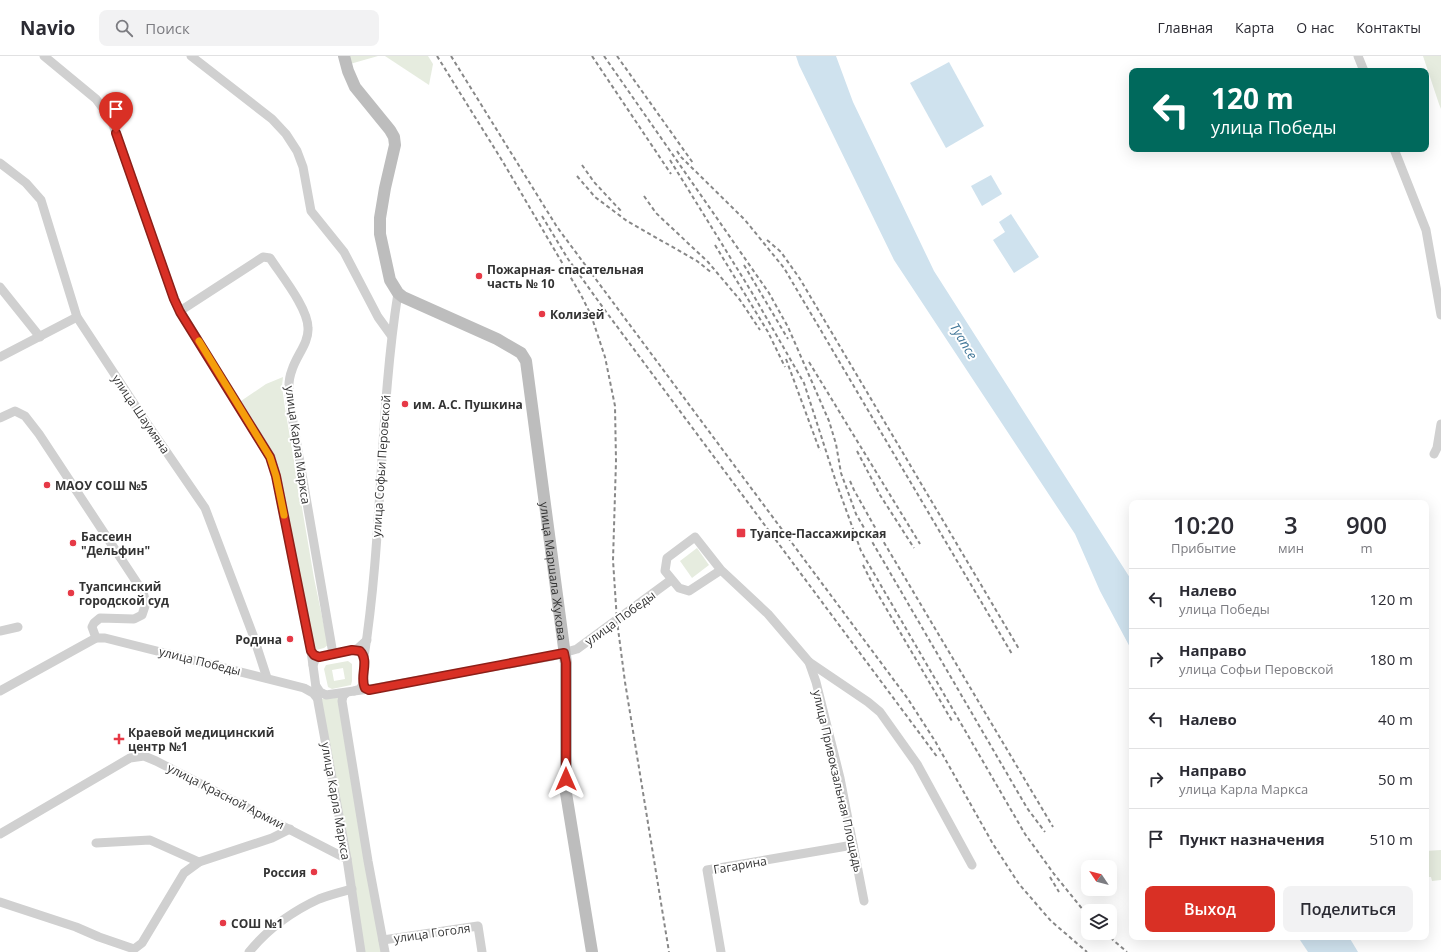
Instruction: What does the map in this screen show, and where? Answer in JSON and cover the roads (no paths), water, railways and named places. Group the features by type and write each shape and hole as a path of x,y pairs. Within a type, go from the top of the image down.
{"main road":[{"path":"344,56 348,71 355,87 394,137 395,145 380,218 380,234 390,280 398,293"},
{"name":"улица Маршала Жукова","path":"398,293 403,297 497,338 521,353 526,361 566,663 566,793 592,952"}],"street":[{"name":"улица Карла Маркса","path":"44,56 96,100 111,119 171,292 180,312 270,457 276,476 311,651 315,690 347,859 361,952"},
{"path":"191,56 272,119 286,134 297,151 303,167 311,211 344,252 378,317 391,335"},
{"path":"1358,56 1363,68"},
{"path":"1395,152 1426,230 1441,315"},
{"name":"улица Шаумяна","path":"0,163 26,183 41,200 77,317 205,508 253,635 267,678"},
{"name":"улица Карла Маркса","path":"180,312 263,257 270,258 304,310 308,328 307,337 292,370 288,387 293,424 333,654"},
{"path":"0,287 40,337"},
{"name":"улица Софьи Перовской","path":"366,687 364,657 374,569 391,335 398,293"},
{"path":"0,357 77,317"},
{"path":"0,418 15,411 25,416 39,434 143,592 146,603 142,615 134,619 100,618 92,627 96,638 0,691"},
{"path":"1434,454 1437,448 1441,424"},
{"name":"улица Привокзальная Площадь","path":"671,580 665,571 667,558 695,537 720,570 768,614 808,662 868,702 880,712 917,764 972,865"},
{"path":"671,580 679,588 689,591 720,570"},
{"name":"улица Победы","path":"366,687 564,653 576,649 591,640 671,580"},
{"path":"0,632 18,627"},
{"name":"улица Победы","path":"96,638 106,638 315,690"},
{"path":"313,665 315,660 319,657 352,650 360,647 367,640"},
{"path":"352,650 360,651 364,657"},
{"path":"311,651 314,655 319,657"},
{"name":"улица Привокзальная Площадь","path":"808,662 816,682 840,778 864,901"},
{"path":"315,690 350,692 366,687"},
{"name":"улица Карла Маркса","path":"350,692 343,696 342,701 368,861 385,952"},
{"name":"улица Красной Армии","path":"0,834 130,758 144,756 347,859"},
{"path":"0,902 76,927 134,949 142,943 184,873 199,862 272,838 290,829"},
{"path":"96,843 150,840 199,862"},
{"name":"Гагарина","path":"721,952 707,870 853,845"},
{"path":"250,952 290,915 319,899 352,889"},
{"name":"улица Гоголя","path":"383,940 478,926 482,952"}],"water":[{"name":"Туапсе","path":"796,56 836,56 853,102 934,271 1129,576 1129,645 1100,591 1075,534 894,260"},
{"path":"949,62 984,126 946,148 910,83"},
{"path":"991,175 1002,194 982,206 971,186"},
{"path":"1011,214 1039,257 1014,273 993,240 1005,232 999,222"},
{"path":"1300,940 1351,940 1358,952 1308,952"}],"railway":[{"path":"437,56 503,162 581,295 591,315 605,357 615,406 616,461 613,560 617,621 625,682 669,952"},
{"path":"451,56 557,227 908,699 935,741 993,844 1019,884 1051,921 1087,952"},
{"path":"592,56 671,174"},
{"path":"604,56 769,293 788,327 829,421 836,444 841,473 856,514 1027,808 1045,832"},
{"path":"617,56 693,163"},
{"path":"677,151 681,157 745,220 784,268 1012,654"},
{"path":"670,160 751,291 804,383 836,482 861,551 1025,834 1054,874 1081,907"},
{"path":"582,165 594,182 621,211"},
{"path":"577,176 595,197 627,221 697,261 712,273"},
{"path":"644,196 656,213 708,262 740,300 760,330"},
{"path":"542,216 568,259 604,309 938,758"},
{"path":"767,240 781,252 800,279 1019,649"},
{"path":"715,245 768,332 785,367"},
{"path":"744,265 788,339"},
{"path":"786,359 820,451"},
{"path":"809,362 920,544"},
{"path":"857,451 880,495 914,548"},
{"path":"850,481 873,524 1053,827"},
{"path":"863,565 876,591 952,721"},
{"path":"1050,877 1059,892"},
{"path":"1113,940 1127,952"}],"place":[{"name":"Пожарная- спасательная часть № 10","path":"479,276"},
{"name":"Колизей","path":"542,314"},
{"name":"им. А.С. Пушкина","path":"405,404"},
{"name":"МАОУ СОШ №5","path":"47,485"},
{"name":"Туапсе-Пассажирская","path":"741,533"},
{"name":"Бассеин \"Дельфин\"","path":"73,543"},
{"name":"Туапсинский городской суд","path":"71,593"},
{"name":"Родина","path":"290,639"},
{"name":"Краевой медицинский центр №1","path":"119,739"},
{"name":"Россия","path":"314,872"},
{"name":"СОШ №1","path":"223,923"}]}
